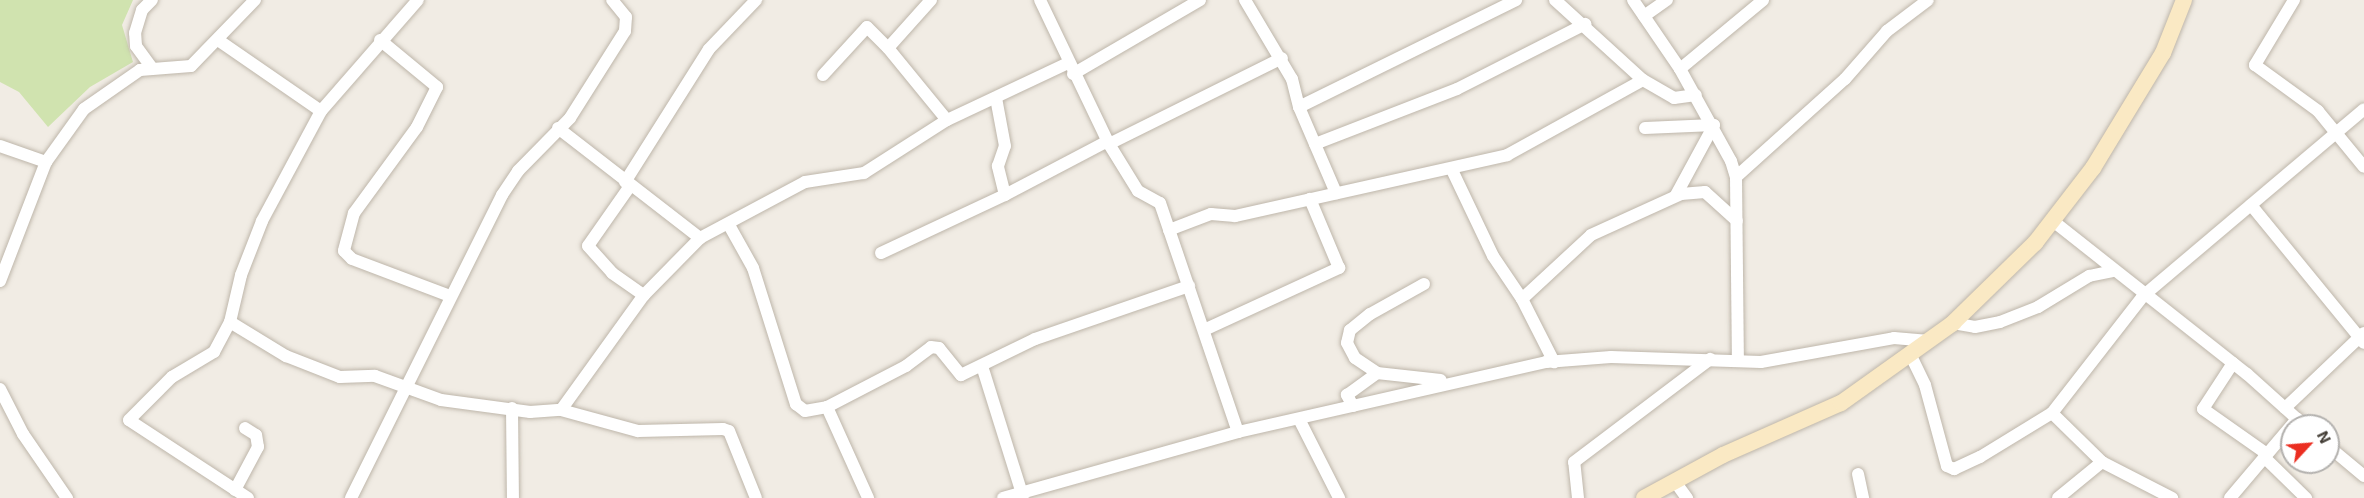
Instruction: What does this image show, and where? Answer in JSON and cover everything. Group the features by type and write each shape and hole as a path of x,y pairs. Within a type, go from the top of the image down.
{"main road":[{"path":"1644,498 1676,483 1723,454 1841,403 1911,356 1953,322 2053,221 2138,97 2184,0"}],"street":[{"path":"152,0 142,10 135,33 136,46 152,68"},
{"path":"0,281 46,162 90,104 129,76 152,68 191,66 255,0"},
{"path":"248,498 129,420 172,377 214,352 231,322 241,274 262,221 321,111 380,39 418,0"},
{"path":"351,498 509,182 574,112 625,31 626,17 612,0"},
{"path":"644,296 612,273 588,246 709,49 756,0"},
{"path":"888,48 931,0"},
{"path":"1040,0 1108,143 1138,191 1160,203 1238,432"},
{"path":"561,410 644,296 700,238 729,225 805,182 864,173 947,120 1071,68 1200,0"},
{"path":"1245,0 1282,58 1299,107 1336,193"},
{"path":"1299,107 1516,0"},
{"path":"1555,0 1585,24 1643,80 1674,98 1696,95"},
{"path":"1633,0 1680,69 1714,125 1736,177 1738,360"},
{"path":"1644,16 1667,0"},
{"path":"1680,69 1763,0"},
{"path":"1736,177 1851,73 1887,31 1928,0"},
{"path":"2294,0 2255,65 2318,111 2364,167"},
{"path":"1315,144 1457,89 1585,24"},
{"path":"823,75 867,27 888,48 947,120"},
{"path":"380,39 437,87 417,128 354,213 344,251 352,259 450,297"},
{"path":"218,40 321,111"},
{"path":"881,253 1005,195 1282,58"},
{"path":"1169,230 1211,214 1235,216 1452,170 1530,146 1643,80"},
{"path":"996,98 1005,146 998,166 1005,195"},
{"path":"1911,356 1925,385 1950,469 1999,446 2052,413 2143,296 2364,109"},
{"path":"1645,128 1714,125"},
{"path":"1676,195 1714,125"},
{"path":"558,128 627,184 700,238"},
{"path":"0,146 46,162"},
{"path":"1452,170 1492,256 1522,299 1554,362"},
{"path":"1522,299 1540,277 1591,235 1676,195 1705,192 1737,221"},
{"path":"1204,330 1339,267 1310,199"},
{"path":"2251,206 2362,337 2285,408"},
{"path":"2053,221 2143,296 2234,363 2292,414"},
{"path":"729,225 753,268 796,404 805,411 827,407 935,345 961,375 1035,339 1189,286"},
{"path":"1953,322 1975,327 2000,322 2038,307 2089,276 2112,271"},
{"path":"1424,284 1350,330 1347,344 1355,358 1377,373 1446,382"},
{"path":"231,322 318,369 340,377 375,376 451,402 561,410 638,431 729,431 756,498"},
{"path":"1003,498 1023,495 1238,432 1446,382 1554,362 1611,357 1785,360 1894,338 1929,340"},
{"path":"1578,498 1574,462 1710,359"},
{"path":"2234,363 2203,409 2266,456 2306,498"},
{"path":"982,366 1023,495"},
{"path":"1353,405 1347,395 1377,373"},
{"path":"0,389 23,434 67,498"},
{"path":"827,407 868,498"},
{"path":"512,408 513,498"},
{"path":"2052,413 2102,462 2172,498"},
{"path":"1299,419 1339,498"},
{"path":"235,490 258,447 256,435 245,428"},
{"path":"2230,498 2280,442"},
{"path":"2340,456 2364,476"},
{"path":"2058,498 2102,462"},
{"path":"1858,474 1863,498"},
{"path":"1676,483 1687,498"}],"green space":[{"path":"0,0 133,0 122,25 133,62 90,87 48,127 19,92 0,82"}]}
